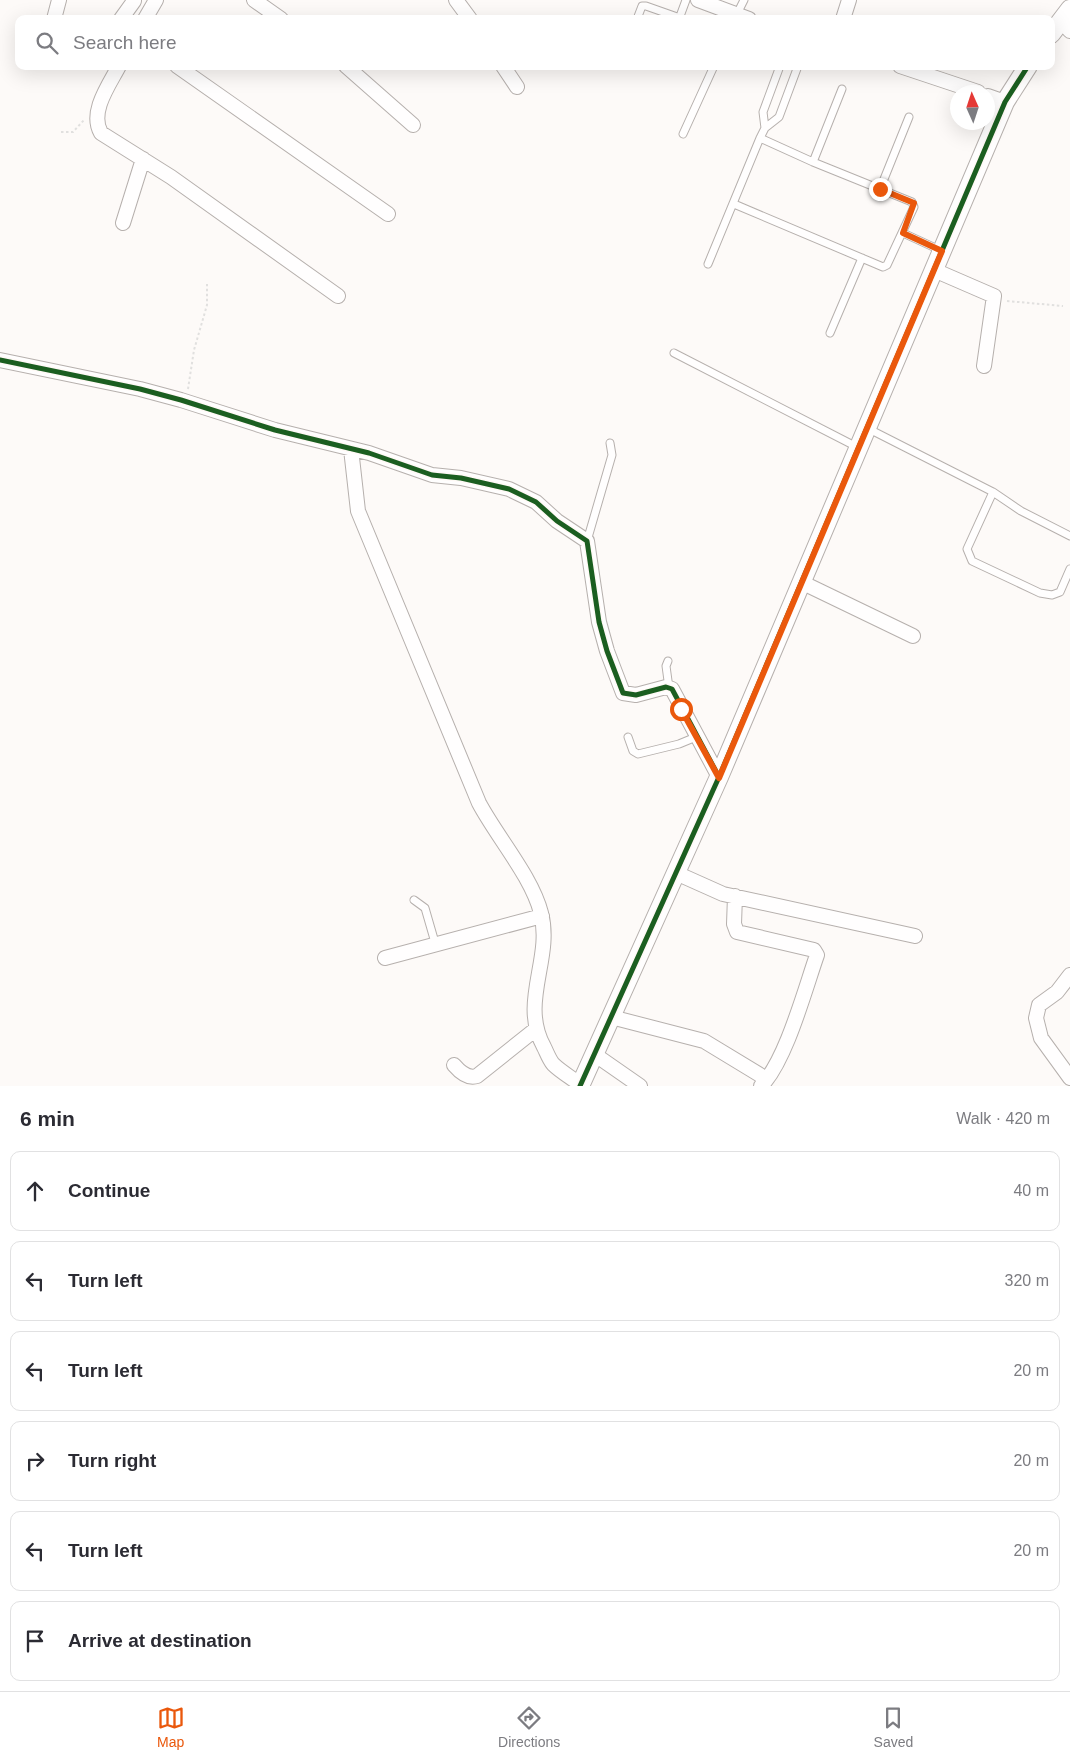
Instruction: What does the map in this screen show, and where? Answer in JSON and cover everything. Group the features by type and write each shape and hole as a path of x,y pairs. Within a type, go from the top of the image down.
{"street":[{"path":"55,15 60,0"},
{"path":"147,15 156,0"},
{"path":"254,0 275,15"},
{"path":"456,0 467,15"},
{"path":"698,0 733,15"},
{"path":"843,15 849,0"},
{"path":"124,15 134,1"},
{"path":"117,70 100,105 97,122 101,133 143,159 338,296"},
{"path":"183,70 388,214"},
{"path":"351,70 413,125"},
{"path":"506,70 517,87"},
{"path":"912,70 957,85"},
{"path":"351,449 358,511 402,621 479,803 532,890 542,916 544,940 533,1010 536,1029 554,1065 580,1085 719,778 1005,102 1025,70"},
{"path":"995,98 1005,102"},
{"path":"123,223 143,159"},
{"path":"934,270 992,293 995,299 984,366"},
{"path":"0,360 120,385 186,402 275,430 351,449 432,475 461,478 509,488 536,502 557,521 588,541 599,622 606,650 623,693 636,695 666,686 669,688 719,778"},
{"path":"801,582 913,636"},
{"path":"676,872 723,894 915,936"},
{"path":"735,896 734,924 737,932 814,950 817,955 797,1015 763,1084"},
{"path":"385,958 436,946 542,916"},
{"path":"1070,975 1056,992 1039,1005 1036,1018 1041,1038 1070,1078"},
{"path":"611,1017 704,1041 760,1075 763,1084"},
{"path":"454,1066 460,1072 472,1078 477,1076 536,1029"},
{"path":"594,1054 640,1086"}],"lane":[{"path":"680,15 686,0"},
{"path":"741,15 744,0"},
{"path":"639,15 642,6 646,6 671,15"},
{"path":"683,134 712,70"},
{"path":"765,128 763,112 779,70"},
{"path":"708,264 760,138 765,128 779,117 797,70"},
{"path":"813,162 842,89"},
{"path":"880,189 909,117"},
{"path":"734,204 885,267 903,233 914,203 813,162 760,138"},
{"path":"903,233 942,251"},
{"path":"830,333 862,258"},
{"path":"674,352 857,448"},
{"path":"866,428 993,492 1021,511 1070,536"},
{"path":"588,541 612,455 610,443"},
{"path":"993,492 968,543 968,554 972,561 1040,592 1052,594 1060,592 1070,569"},
{"path":"668,660 666,670 669,688"},
{"path":"628,737 633,751 638,754 679,744 696,737"},
{"path":"414,900 425,908 436,946"}],"path":[{"path":"61,132 73,132 93,106 100,105"},
{"path":"186,402 194,350 207,305 207,284"},
{"path":"995,299 1063,306"}],"cycle path":[{"path":"580,1086 719,777 1005,102 1025,70"},
{"path":"0,360 140,389 275,430 369,453 432,475 461,478 509,489 536,502 557,521 587,541 599,622 607,651 623,693 636,695 666,687 672,689 719,777"}],"route":[{"path":"681,709 719,778 850,464 942,251 903,233 914,203 880,189"}]}
